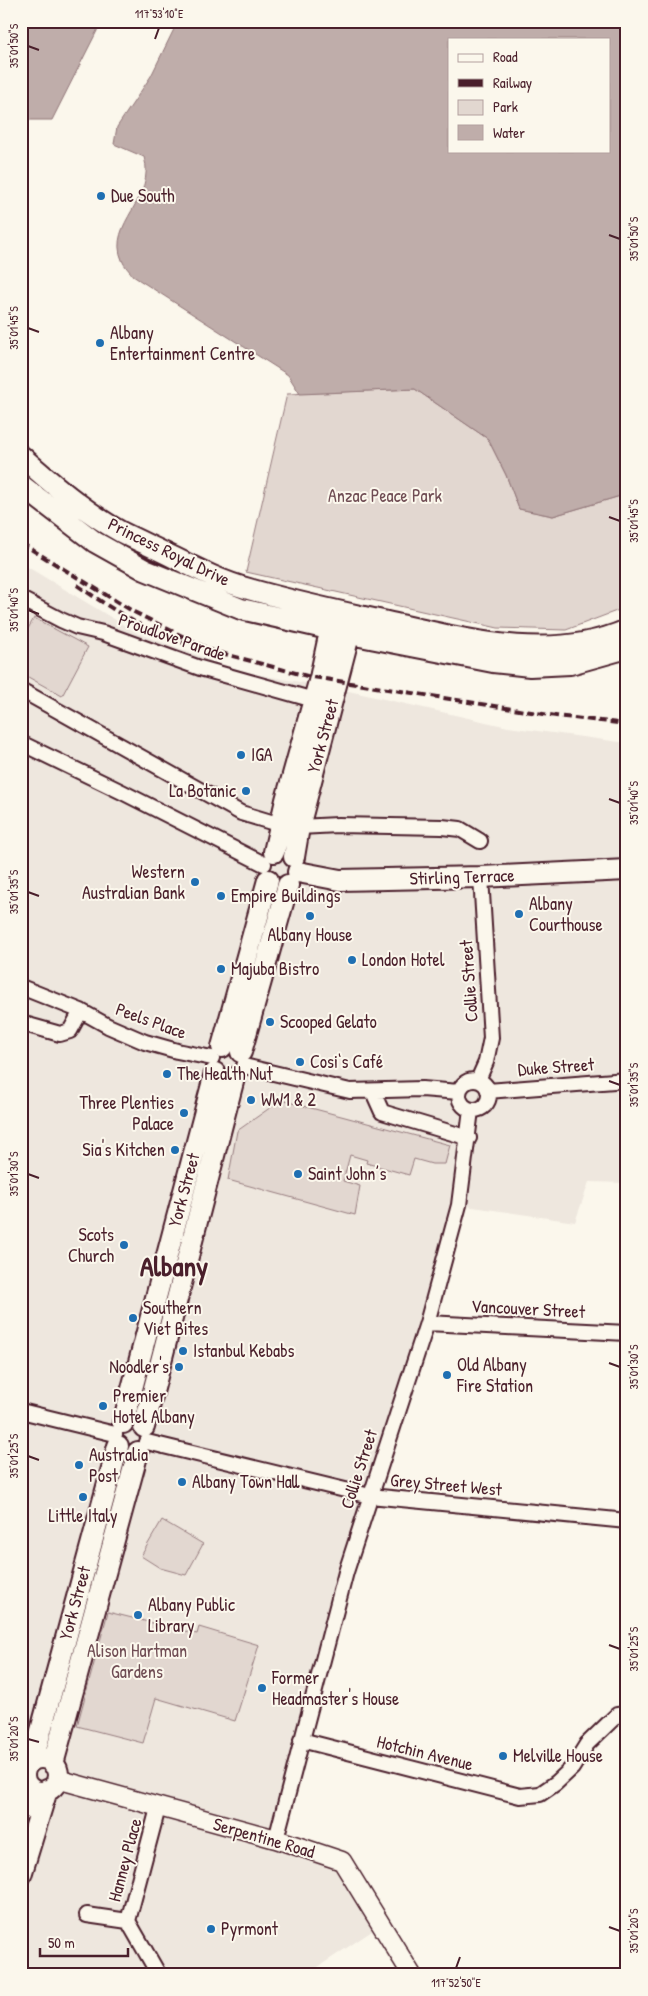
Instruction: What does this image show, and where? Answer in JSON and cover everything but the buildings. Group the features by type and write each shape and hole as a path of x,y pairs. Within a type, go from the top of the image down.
{"main road":[{"name":"Princess Royal Drive","path":"21,456 51,483 120,531 202,571 247,589 342,622 468,657 530,666 562,665 600,657 627,648"},
{"name":"Princess Royal Drive","path":"21,485 95,542 145,570 241,609 293,622 342,622 526,647 583,643 612,637 627,630"},
{"path":"293,622 314,631 329,668 377,647 402,648 468,657"},
{"name":"York Street","path":"21,1875 52,1778 143,1440 228,1062 268,866 290,826 342,622"},
{"name":"York Street","path":"21,1810 27,1772 118,1435 228,1062 293,871 290,826"},
{"path":"285,851 293,871 277,886 268,866 285,851"},
{"name":"Stirling Terrace","path":"293,871 340,880 482,877 627,870"},
{"path":"134,1421 143,1440 127,1452 118,1435 134,1421"},
{"path":"44,1758 52,1778 36,1791 27,1772 44,1758"}],"street":[{"name":"Proudlove Parade","path":"21,599 78,627 200,668 323,702"},
{"path":"21,690 240,813 290,826 442,827 460,829 480,841"},
{"path":"21,743 268,866"},
{"name":"Collie Street","path":"478,1080 486,1062 492,1038 482,877"},
{"name":"Peels Place","path":"21,987 81,1011 108,1026 145,1042 334,1089 373,1092 422,1089 459,1092"},
{"path":"21,1023 60,1034 70,1030 81,1011"},
{"path":"478,1080 483,1083 489,1096 484,1106 471,1110 462,1105 459,1100 459,1092 464,1083 478,1080"},
{"name":"Duke Street","path":"488,1091 627,1080"},
{"path":"373,1092 382,1112 469,1138"},
{"name":"Collie Street","path":"276,1839 346,1572 426,1323 459,1205 469,1138 471,1110"},
{"name":"Vancouver Street","path":"426,1323 627,1333"},
{"path":"21,1411 118,1435"},
{"name":"Grey Street West","path":"143,1440 370,1496 627,1521"},
{"name":"Hotchin Avenue","path":"301,1740 520,1796 540,1794 556,1783 572,1768 587,1744 617,1715 627,1714"},
{"name":"Serpentine Road","path":"52,1778 276,1839 342,1861 412,1975"},
{"name":"Hanney Place","path":"158,1808 128,1921 159,1975"},
{"name":"Hanney Place","path":"88,1916 128,1921"}],"shaded area":[{"path":"21,563 137,633 244,672 344,690 508,727 627,743 627,1183 589,1182 575,1222 459,1205 370,1496 276,1839 342,1861 381,1925 306,1975 21,1975"}],"green space":[{"name":"Anzac Peace Park","path":"415,389 488,439 506,475 519,509 553,516 627,494 627,607 566,630 498,628 246,572 287,394"},
{"path":"34,618 88,647 62,696 21,673 21,641"},
{"path":"281,1100 450,1145 445,1164 432,1164 414,1159 409,1175 366,1163 367,1160 350,1155 343,1181 360,1186 355,1215 228,1180 237,1131"},
{"path":"162,1520 203,1544 186,1575 160,1568 141,1556"},
{"name":"Alison Hartman Gardens","path":"108,1612 197,1634 199,1627 259,1645 235,1721 156,1698 143,1743 77,1726"}],"water":[{"path":"21,21 102,21 52,120 21,120"},
{"path":"178,21 627,21 627,494 553,516 519,509 506,475 488,439 415,389 300,394 288,375 133,276 123,262 119,247 125,222 139,198 146,172 144,157 114,144 117,127 151,76"}],"railway":[{"path":"21,543 134,612 210,650 307,676 556,716 627,724"},
{"path":"77,585 141,625 184,643"}],"place":[{"name":"Due South","path":"101,196"},
{"name":"Albany Entertainment Centre","path":"100,343"},
{"name":"IGA","path":"241,755"},
{"name":"La Botanic","path":"246,791"},
{"name":"Western Australian Bank","path":"195,882"},
{"name":"Empire Buildings","path":"221,896"},
{"name":"Albany Courthouse","path":"519,914"},
{"name":"Albany House","path":"310,916"},
{"name":"London Hotel","path":"352,960"},
{"name":"Majuba Bistro","path":"221,969"},
{"name":"Scooped Gelato","path":"270,1022"},
{"name":"Cosi‘s Café","path":"300,1062"},
{"name":"The Health Nut","path":"167,1074"},
{"name":"WW1 & 2","path":"251,1100"},
{"name":"Three Plenties Palace","path":"184,1113"},
{"name":"Sia's Kitchen","path":"175,1150"},
{"name":"Saint John’s","path":"298,1174"},
{"name":"Scots Church","path":"124,1245"},
{"name":"Southern Viet Bites","path":"133,1318"},
{"name":"Istanbul Kebabs","path":"183,1351"},
{"name":"Noodler's","path":"179,1367"},
{"name":"Old Albany Fire Station","path":"447,1375"},
{"name":"Premier Hotel Albany","path":"103,1406"},
{"name":"Australia Post","path":"79,1465"},
{"name":"Albany Town Hall","path":"182,1482"},
{"name":"Little Italy","path":"83,1497"},
{"name":"Albany Public Library","path":"138,1615"},
{"name":"Former Headmaster's House","path":"262,1688"},
{"name":"Melville House","path":"503,1756"},
{"name":"Pyrmont","path":"211,1929"}],"district":[{"name":"Albany","path":"174,1266"}]}
